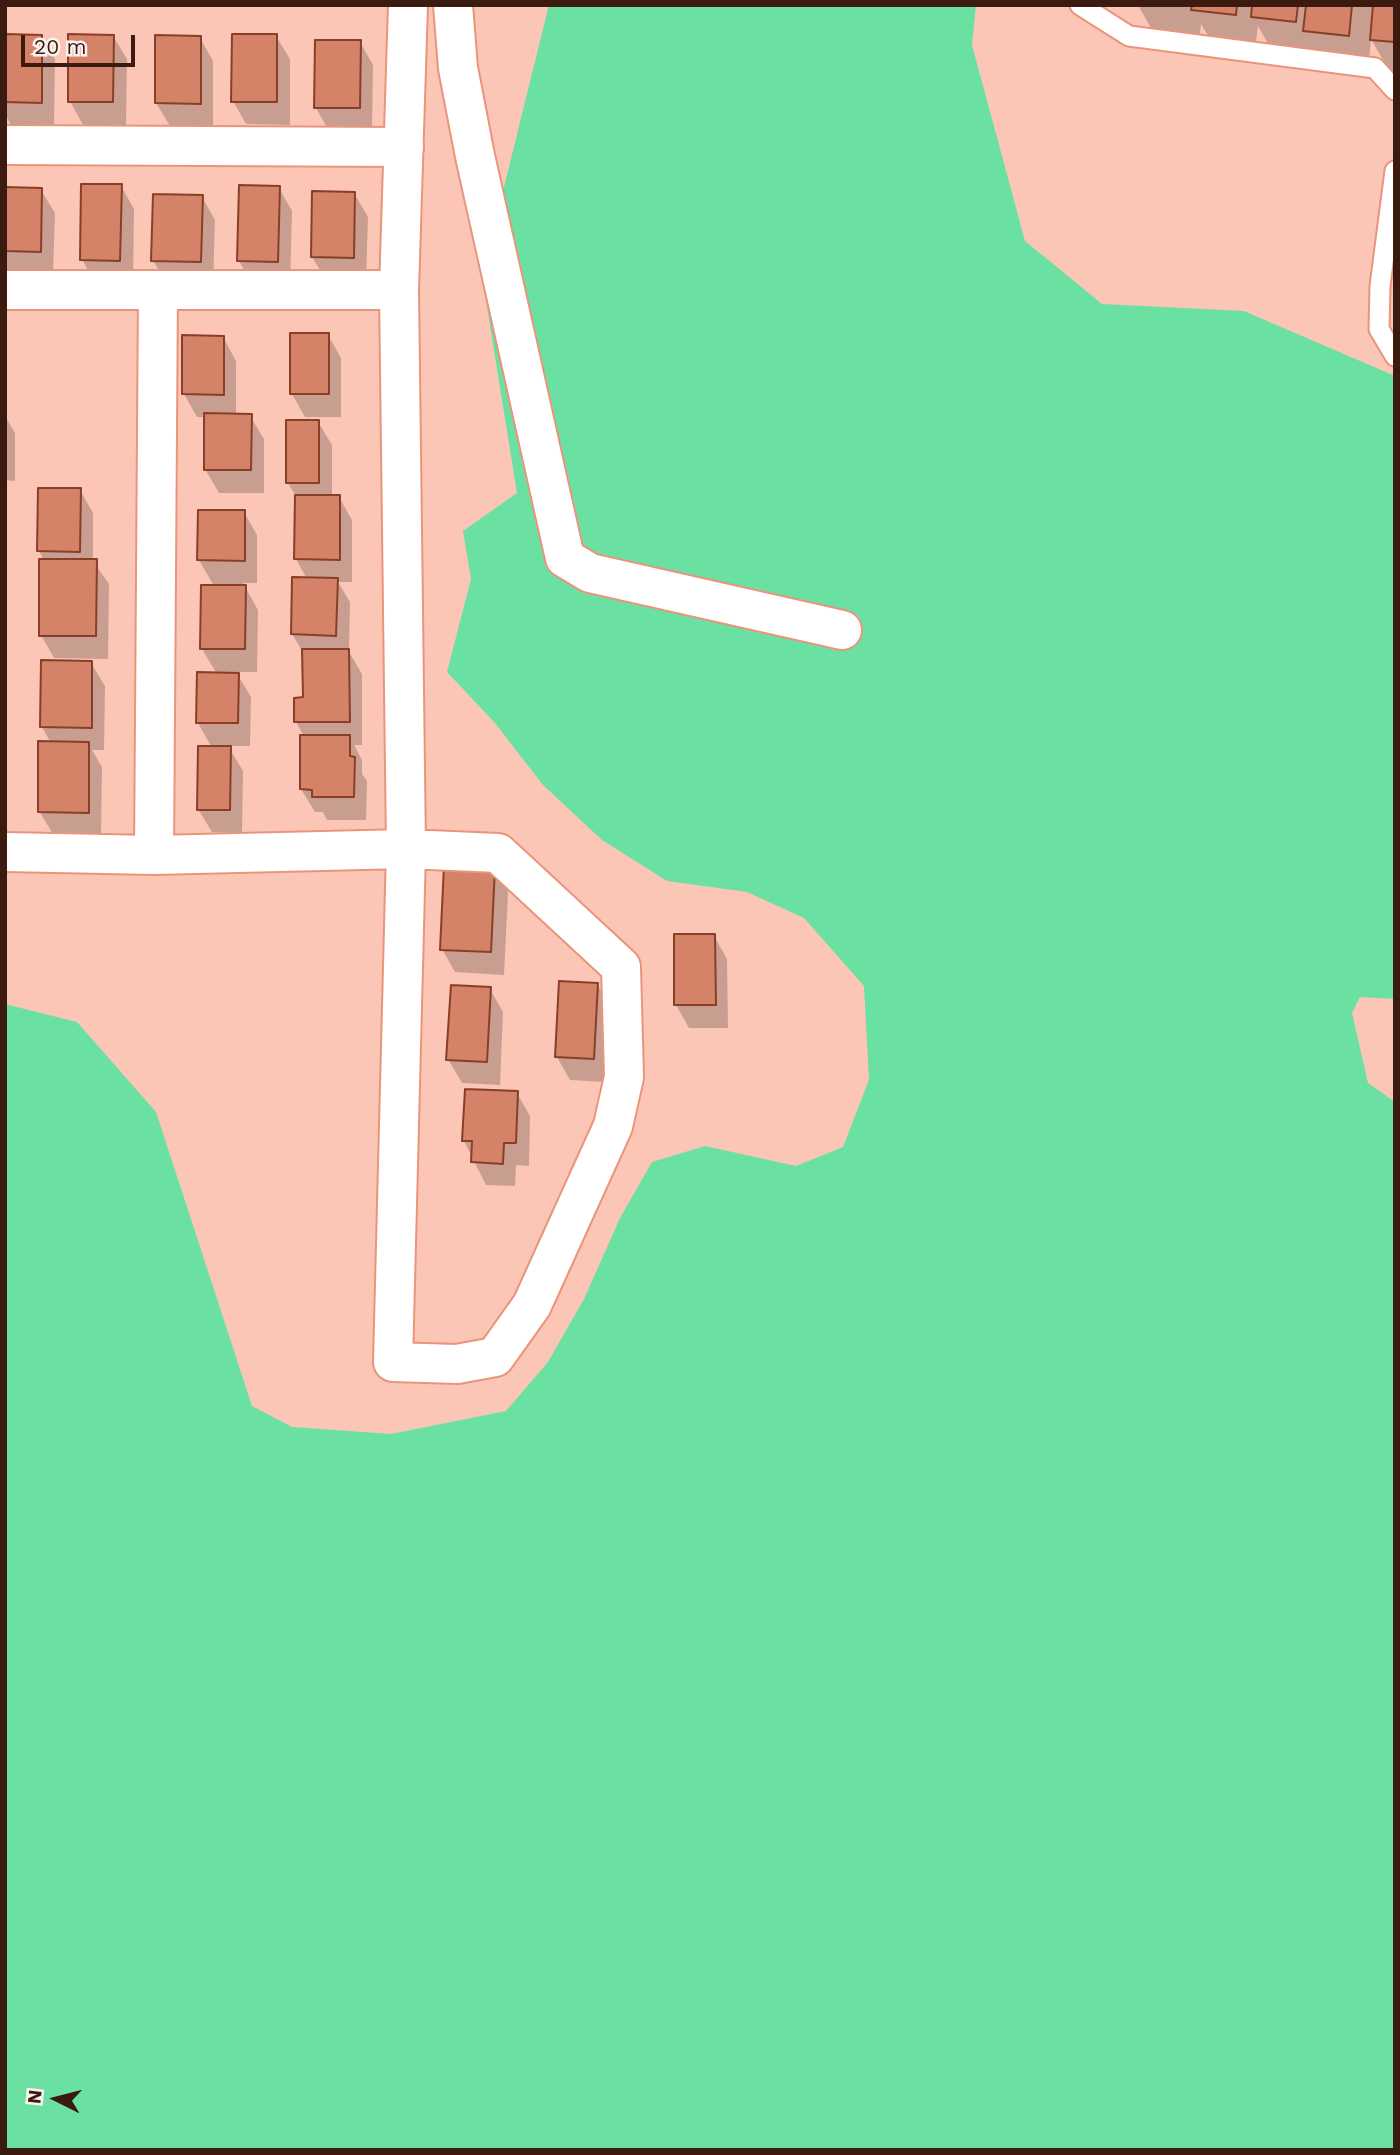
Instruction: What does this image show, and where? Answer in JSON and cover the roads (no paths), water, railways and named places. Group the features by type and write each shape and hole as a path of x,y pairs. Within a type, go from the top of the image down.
{"street":[{"path":"5,852 154,855 406,849 498,853 621,967 624,1077 613,1126 532,1305 495,1357 457,1364 393,1362 406,849 399,290 408,5"},
{"path":"453,5 458,68 475,156 565,558 590,573 842,630"},
{"path":"5,145 404,147"},
{"path":"5,290 399,290"},
{"path":"154,855 158,290"}],"lane":[{"path":"1080,5 1129,36 1375,68 1395,90"},
{"path":"1395,171 1380,286 1379,329 1395,356"}]}
